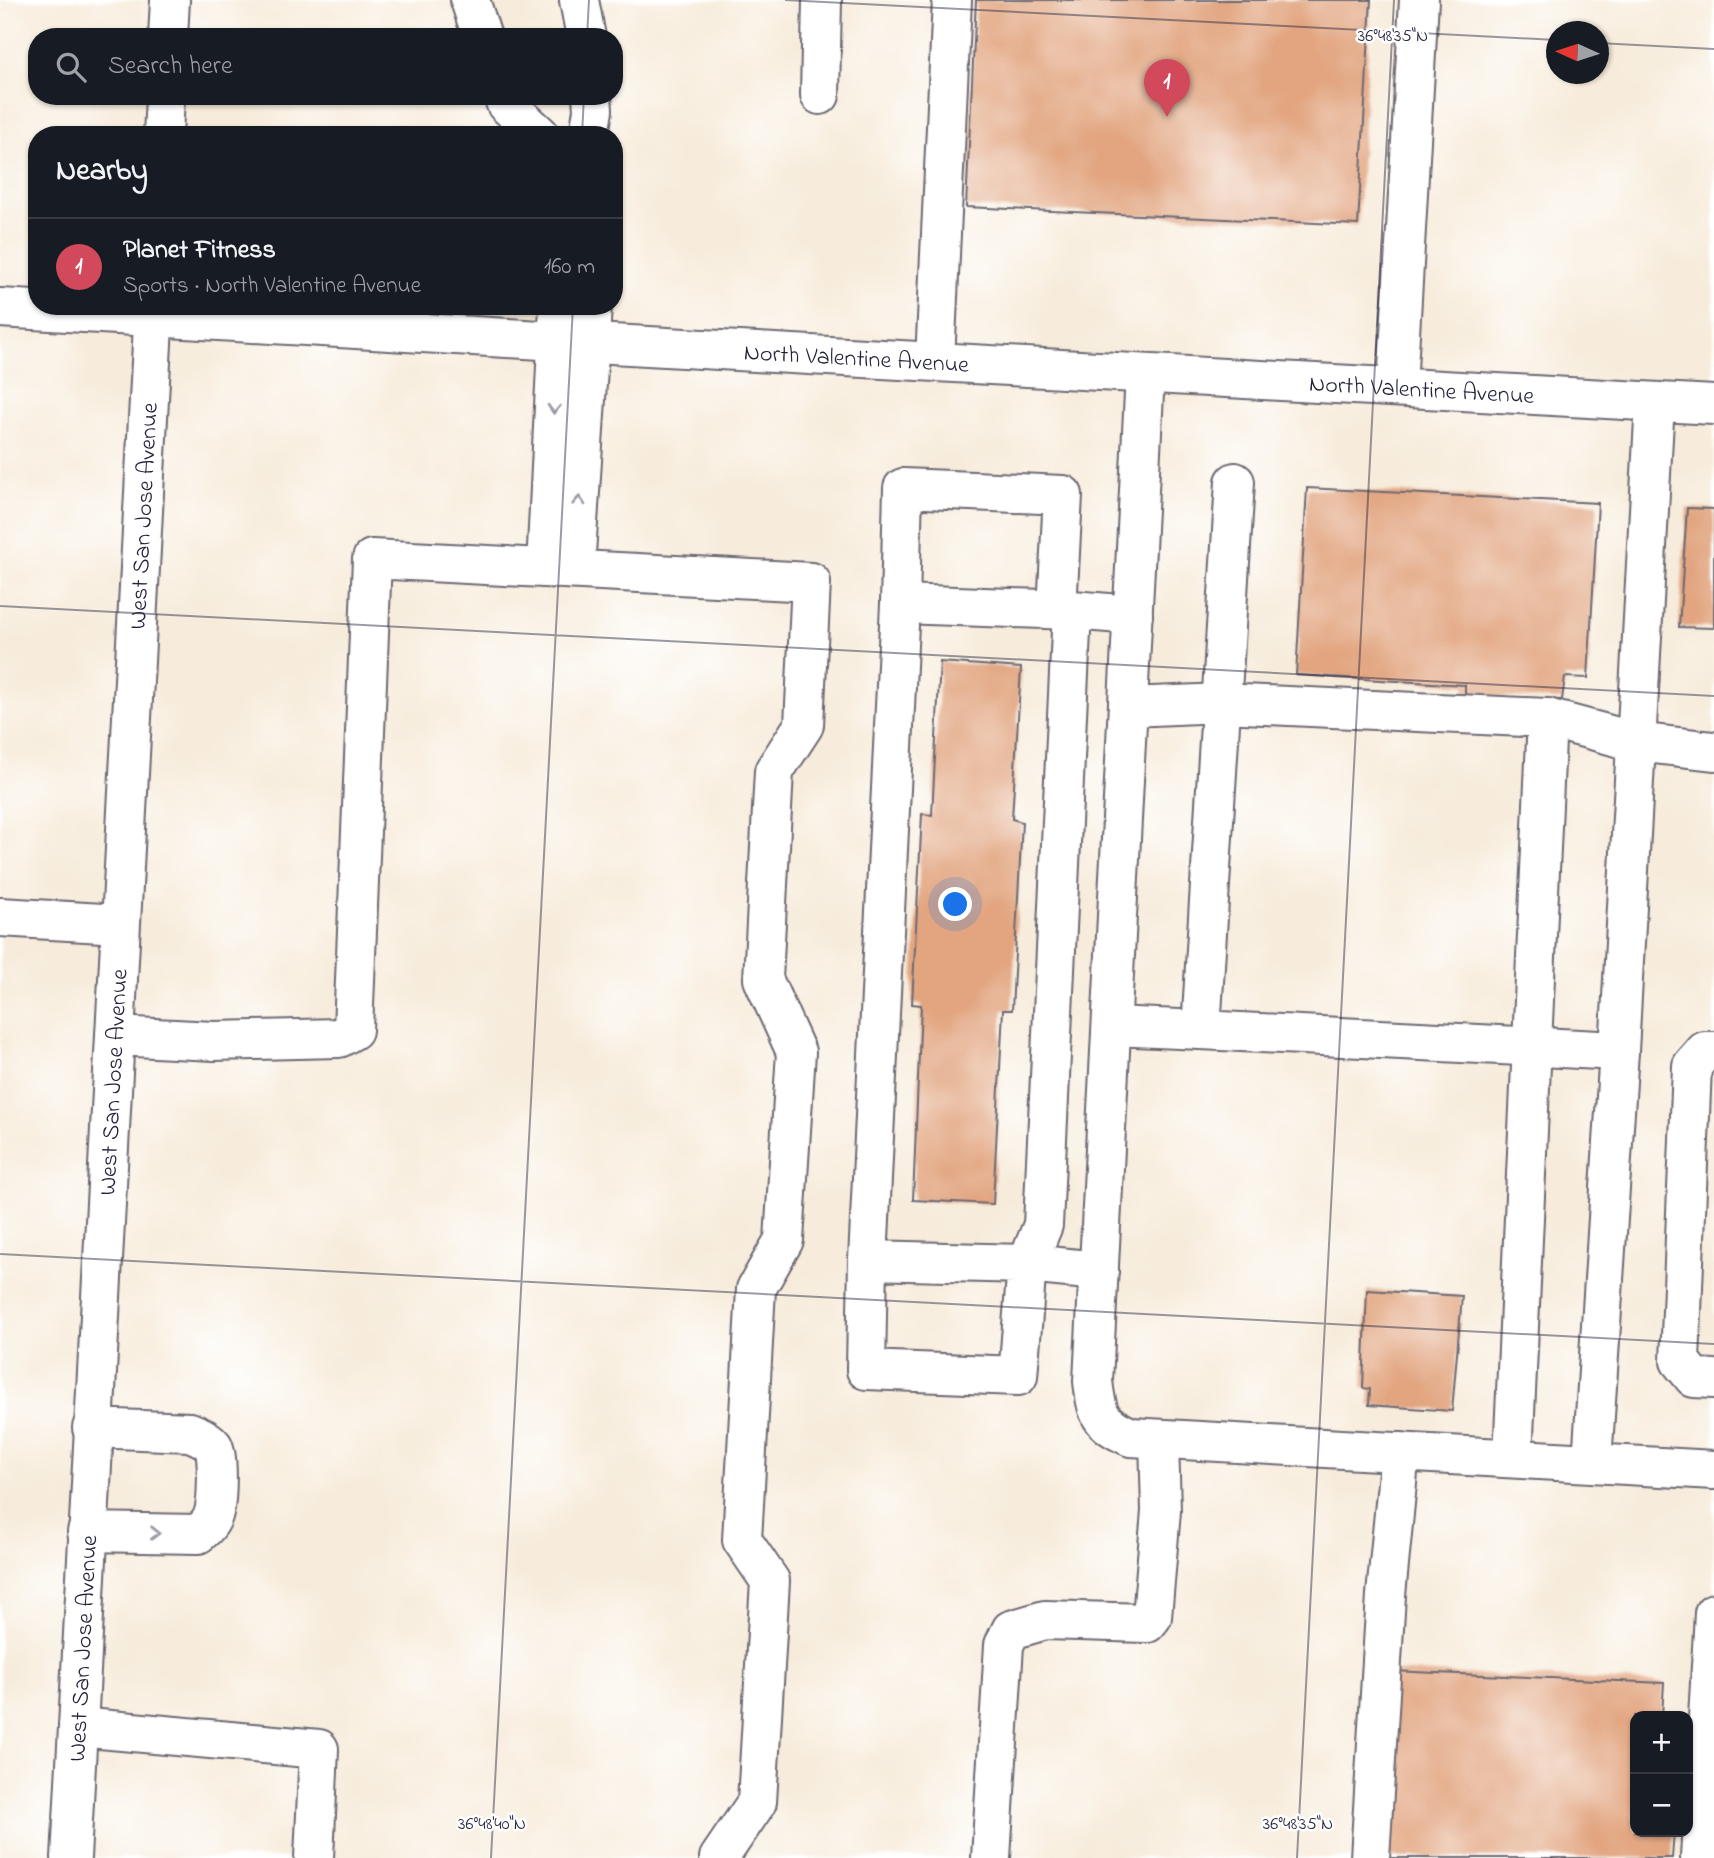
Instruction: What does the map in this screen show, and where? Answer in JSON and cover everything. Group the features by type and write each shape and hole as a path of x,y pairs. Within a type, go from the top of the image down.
{"street":[{"path":"168,28 170,0"},
{"path":"470,0 479,28"},
{"path":"579,0 584,28"},
{"path":"820,95 822,0"},
{"path":"935,361 952,0"},
{"path":"1397,387 1419,0"},
{"path":"163,126 165,105"},
{"path":"507,105 530,126"},
{"path":"590,126 593,105"},
{"name":"North Valentine Avenue","path":"0,308 28,309"},
{"name":"West San Jose Avenue","path":"71,1858 153,315"},
{"name":"North Valentine Avenue","path":"258,315 574,324 935,361 1714,405"},
{"path":"561,568 574,324"},
{"path":"1145,374 1099,1271 1094,1381 1096,1405 1108,1427 1131,1437 1714,1470"},
{"path":"1592,1462 1619,1051 1655,402"},
{"path":"1201,1030 1235,482"},
{"path":"902,488 1063,495 1064,610 1042,1225 1027,1264 1018,1376 866,1370 868,1260 900,604 902,488"},
{"path":"115,1035 214,1041 339,1038 353,1030 372,558 811,582 804,725 774,771 763,979 796,1052 784,1240 756,1289 742,1540 771,1581 757,1802 719,1858"},
{"path":"900,604 1133,615"},
{"path":"1129,707 1222,703 1547,718 1636,742 1714,751"},
{"path":"1513,1457 1547,718"},
{"path":"0,917 120,924"},
{"path":"1113,1026 1619,1051"},
{"path":"1714,1051 1705,1051 1692,1066 1680,1361 1694,1378 1714,1379"},
{"path":"868,1260 1027,1264 1099,1271"},
{"path":"87,1532 198,1534 209,1525 214,1513 215,1499 217,1457 213,1446 203,1438 190,1432 92,1428"},
{"path":"991,1858 1004,1645 1011,1630 1045,1620 1147,1623 1152,1617 1161,1511 1159,1439"},
{"path":"1370,1858 1385,1595 1400,1452"},
{"path":"1700,1858 1714,1613"},
{"path":"78,1727 319,1749 314,1858"}],"building":[{"path":"976,0 1371,0 1358,225 966,207"},
{"path":"1307,488 1598,503 1588,678 1565,677 1562,700 1465,696 1465,685 1296,675"},
{"path":"1687,508 1714,509 1714,628 1679,627"},
{"path":"940,662 1021,668 1012,819 1022,822 1012,1010 1003,1010 993,1204 913,1200 921,1005 912,1004 922,814 932,815"},
{"path":"1367,1290 1462,1296 1452,1411 1369,1405 1370,1389 1363,1388"},
{"path":"1391,1671 1664,1683 1662,1711 1630,1711 1630,1837 1674,1837 1672,1858 1381,1858"}],"place":[{"name":"Planet Fitness","path":"1167,117"}]}
